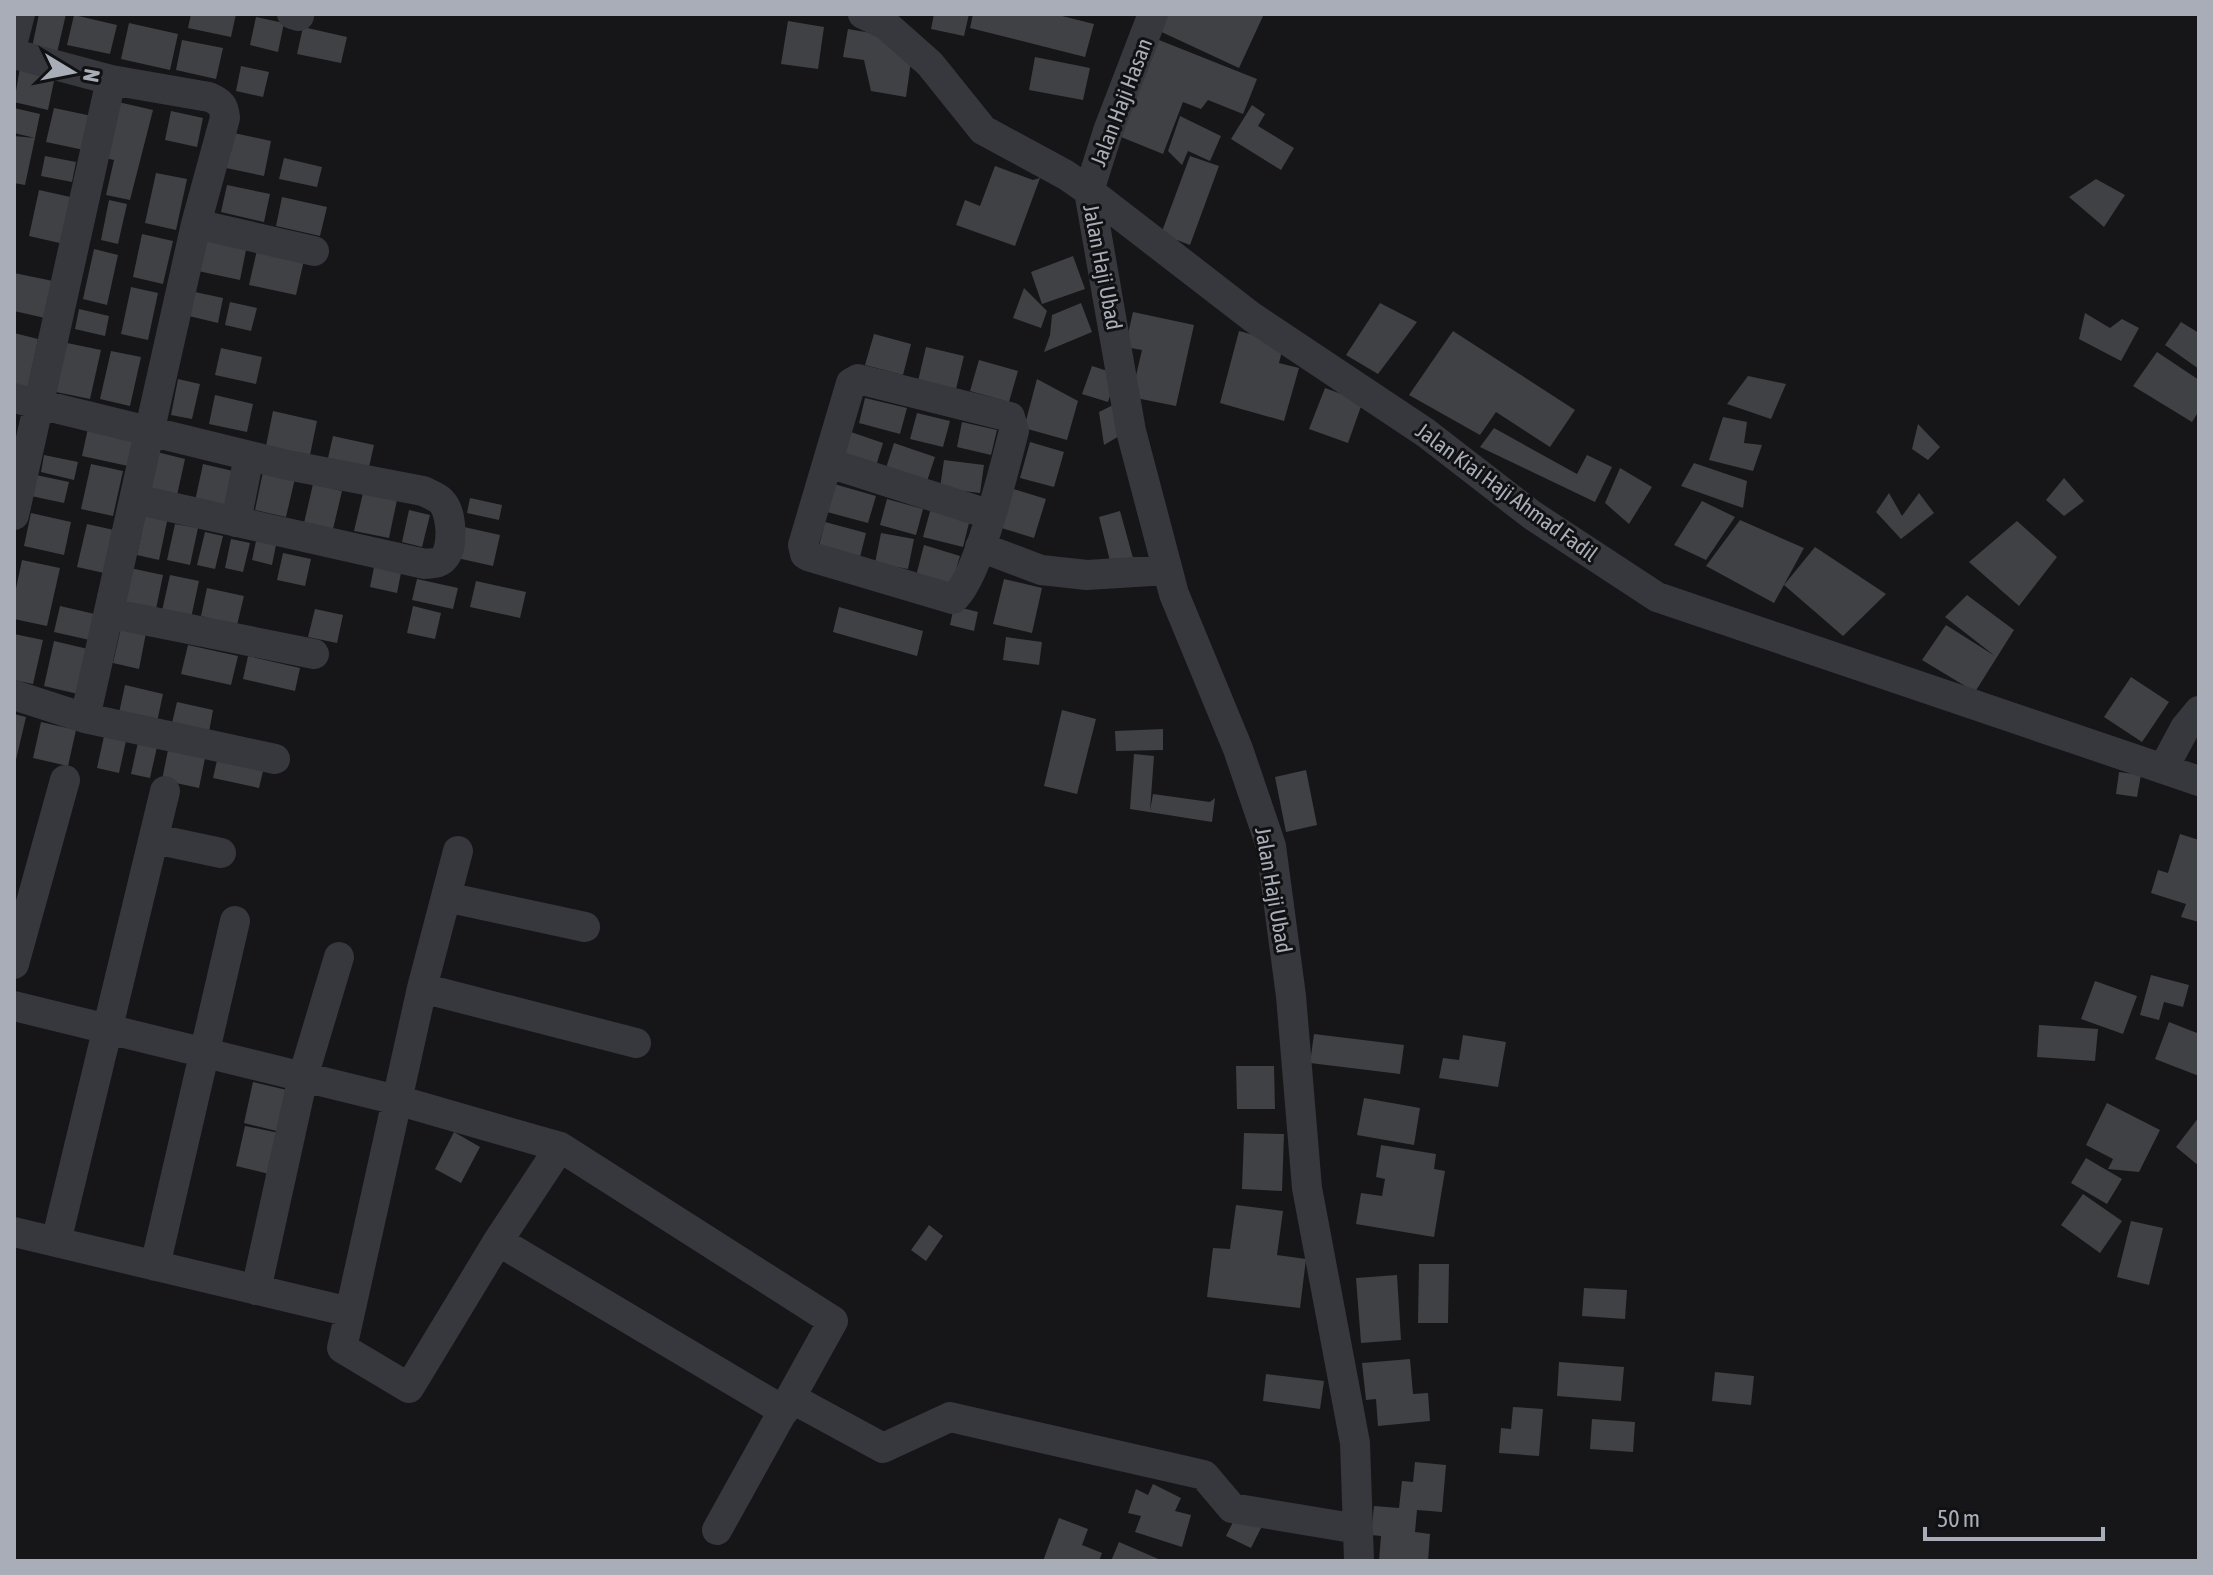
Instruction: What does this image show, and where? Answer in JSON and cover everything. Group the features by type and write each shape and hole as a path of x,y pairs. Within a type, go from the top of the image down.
{"street":[{"path":"14,37 20,14"},
{"name":"Jalan Kiai Haji Ahmad Fadil","path":"863,14 886,25 930,64 983,130 1066,175 1252,317 1426,433 1532,515 1657,597 2199,781"},
{"name":"Jalan Haji Hasan","path":"1089,191 1108,131 1153,14"},
{"path":"14,54 111,80 209,97 224,107 225,118 196,224 85,718"},
{"path":"14,515 26,401 111,80"},
{"name":"Jalan Haji Ubad","path":"1089,191 1131,431 1167,570 1238,749 1271,846 1291,996 1307,1188 1355,1443 1359,1561"},
{"path":"196,224 314,251"},
{"path":"858,379 1010,417 1014,431 980,547 961,592 953,599 805,554 803,545 829,463 851,383 858,379"},
{"path":"26,401 249,456 423,491 441,500 449,513 449,545 446,557 439,562 425,564 135,499"},
{"path":"236,522 249,456"},
{"path":"829,463 991,515"},
{"path":"980,547 1041,570 1087,575 1167,570"},
{"path":"109,613 314,654"},
{"path":"14,695 85,718 275,759"},
{"path":"2163,769 2185,728 2199,711"},
{"path":"14,964 65,780"},
{"path":"56,1242 165,791"},
{"path":"155,839 221,853"},
{"path":"458,851 422,988 342,1348 409,1388 498,1241 560,1147"},
{"path":"446,897 585,927"},
{"path":"155,1266 235,921"},
{"path":"256,1290 303,1077 339,957"},
{"path":"422,988 636,1043"},
{"path":"14,1006 397,1100 560,1147 833,1321 717,1530"},
{"path":"14,1232 350,1312"},
{"path":"498,1241 788,1404 883,1448 950,1417 1204,1475 1232,1508 1358,1529"}],"building":[{"path":"39,14 66,14 56,57 31,52"},
{"path":"191,14 236,14 231,37 188,28"},
{"path":"934,14 969,14 964,36 931,29"},
{"path":"973,14 1054,14 1094,24 1085,57 970,28"},
{"path":"1159,14 1264,14 1239,68 1153,28"},
{"path":"74,15 117,25 110,54 67,45"},
{"path":"256,17 284,23 278,52 250,45"},
{"path":"788,21 824,27 818,69 781,64"},
{"path":"129,23 178,34 170,70 121,59"},
{"path":"303,27 347,37 341,63 297,54"},
{"path":"848,29 889,36 911,61 906,97 871,91 864,60 843,57"},
{"path":"182,40 223,48 216,79 176,70"},
{"path":"1159,40 1257,79 1243,114 1208,100 1201,109 1183,102 1163,154 1121,137"},
{"path":"1035,57 1090,68 1083,100 1029,90"},
{"path":"241,66 269,72 263,97 236,91"},
{"path":"20,68 55,76 48,110 14,102"},
{"path":"118,102 153,110 130,200 106,195 114,160 105,158"},
{"path":"1252,105 1265,114 1258,126 1294,148 1281,170 1231,139"},
{"path":"14,108 40,114 35,138 14,133"},
{"path":"54,108 92,116 84,150 46,142"},
{"path":"171,111 203,118 197,147 165,140"},
{"path":"1180,116 1221,136 1210,161 1188,151 1182,165 1168,151"},
{"path":"234,133 271,141 264,176 226,168"},
{"path":"14,136 35,138 25,185 14,183"},
{"path":"45,156 76,162 72,182 41,176"},
{"path":"1190,156 1219,166 1190,245 1161,234"},
{"path":"284,158 322,167 317,187 279,179"},
{"path":"995,166 1033,180 1040,178 1015,246 956,225 965,200 980,206"},
{"path":"156,173 187,179 176,230 145,223"},
{"path":"2096,179 2125,195 2104,227 2069,197"},
{"path":"227,185 270,194 264,222 221,212"},
{"path":"39,190 75,198 64,244 29,236"},
{"path":"282,197 327,207 320,236 276,226"},
{"path":"109,200 127,204 118,244 101,240"},
{"path":"142,234 173,241 163,284 133,277"},
{"path":"205,236 247,245 240,280 198,271"},
{"path":"94,249 118,255 107,305 83,299"},
{"path":"257,250 304,260 296,295 249,285"},
{"path":"1073,256 1085,289 1042,304 1031,272"},
{"path":"14,273 53,281 45,318 14,311"},
{"path":"131,287 158,293 148,340 121,334"},
{"path":"1024,288 1047,311 1041,328 1013,318"},
{"path":"195,292 223,298 218,323 189,316"},
{"path":"230,302 257,308 251,331 225,325"},
{"path":"1081,303 1092,332 1044,352 1052,315"},
{"path":"1380,303 1417,322 1378,374 1346,355"},
{"path":"79,309 109,316 105,336 75,329"},
{"path":"1133,312 1194,325 1176,406 1131,397 1142,350 1125,347"},
{"path":"2085,313 2110,328 2122,319 2139,328 2121,361 2079,339"},
{"path":"2181,322 2199,333 2199,369 2165,345"},
{"path":"1239,331 1284,343 1279,363 1299,368 1284,421 1220,403"},
{"path":"1453,331 1575,410 1550,447 1496,412 1480,435 1409,395"},
{"path":"14,333 38,339 28,387 14,384"},
{"path":"874,334 911,344 903,375 865,365"},
{"path":"67,343 101,350 90,399 56,392"},
{"path":"926,347 964,356 956,389 918,381"},
{"path":"221,348 262,357 256,384 215,375"},
{"path":"111,351 141,357 130,406 100,399"},
{"path":"2157,352 2199,380 2199,411 2192,422 2133,386"},
{"path":"979,360 1018,371 1009,402 970,391"},
{"path":"1092,366 1117,374 1108,402 1082,394"},
{"path":"1748,376 1786,384 1771,419 1727,404"},
{"path":"178,379 200,384 192,419 171,415"},
{"path":"1037,379 1078,401 1067,440 1024,428"},
{"path":"1325,388 1361,401 1364,398 1348,443 1309,429"},
{"path":"215,395 253,404 247,432 209,424"},
{"path":"865,398 907,408 900,434 859,423"},
{"path":"1121,401 1126,432 1104,445 1099,412"},
{"path":"273,411 317,421 310,455 266,446"},
{"path":"917,413 950,421 943,447 910,439"},
{"path":"1723,417 1747,422 1744,443 1762,445 1753,471 1709,460"},
{"path":"962,422 997,430 991,455 957,447"},
{"path":"1918,424 1940,447 1928,460 1912,449"},
{"path":"88,428 134,438 128,466 82,456"},
{"path":"1494,428 1577,474 1587,455 1612,467 1595,502 1480,447"},
{"path":"848,431 883,443 876,466 840,455"},
{"path":"333,436 374,445 369,467 328,458"},
{"path":"1030,442 1064,452 1054,487 1020,478"},
{"path":"894,443 935,457 926,484 885,471"},
{"path":"157,452 185,459 176,500 148,494"},
{"path":"44,455 78,462 74,480 41,472"},
{"path":"944,460 984,465 980,493 940,488"},
{"path":"1694,463 1747,481 1743,508 1681,486"},
{"path":"91,464 123,471 113,516 81,509"},
{"path":"203,464 233,471 225,508 195,501"},
{"path":"264,467 296,474 286,517 255,510"},
{"path":"1620,468 1652,487 1629,524 1605,503"},
{"path":"36,475 69,482 64,503 31,496"},
{"path":"2064,478 2084,501 2064,516 2046,500"},
{"path":"313,484 342,491 333,529 304,523"},
{"path":"834,484 876,496 868,523 827,512"},
{"path":"1010,488 1046,499 1034,538 998,527"},
{"path":"363,493 397,500 389,538 354,531"},
{"path":"1889,493 1902,516 1919,493 1934,513 1901,539 1876,512"},
{"path":"470,498 502,505 499,520 467,513"},
{"path":"887,499 923,509 916,535 880,525"},
{"path":"1702,501 1735,517 1706,560 1674,545"},
{"path":"931,508 970,519 963,547 923,537"},
{"path":"409,510 430,515 422,547 402,542"},
{"path":"1120,511 1133,558 1111,565 1099,517"},
{"path":"146,512 168,517 159,560 137,555"},
{"path":"31,513 71,522 64,555 24,546"},
{"path":"1740,520 1804,548 1774,603 1706,566"},
{"path":"2017,521 2057,557 2019,606 1969,562"},
{"path":"825,522 866,533 859,561 818,550"},
{"path":"87,524 114,530 104,573 77,567"},
{"path":"175,524 198,528 190,565 167,560"},
{"path":"464,527 500,535 493,566 457,558"},
{"path":"205,532 223,536 215,569 197,565"},
{"path":"881,533 914,539 908,569 875,563"},
{"path":"231,539 250,543 243,572 225,568"},
{"path":"256,541 276,545 272,565 252,560"},
{"path":"924,545 960,556 951,586 916,576"},
{"path":"1815,547 1886,594 1843,636 1784,585"},
{"path":"283,553 311,559 305,586 277,580"},
{"path":"22,560 60,568 47,626 14,619 14,598"},
{"path":"375,562 402,568 397,593 370,587"},
{"path":"130,568 163,575 155,614 122,606"},
{"path":"170,575 199,581 191,618 162,611"},
{"path":"417,579 458,588 453,609 412,600"},
{"path":"1004,579 1042,588 1032,633 993,624"},
{"path":"476,581 526,592 520,618 470,607"},
{"path":"207,588 244,596 237,625 201,616"},
{"path":"1967,595 2014,630 1975,692 1922,660 1946,625 1995,656 1945,617"},
{"path":"60,606 99,615 94,641 54,632"},
{"path":"413,606 441,613 435,639 407,633"},
{"path":"954,606 978,612 974,631 950,625"},
{"path":"839,607 923,631 917,656 833,632"},
{"path":"315,609 343,615 337,643 308,637"},
{"path":"121,628 146,633 139,669 113,663"},
{"path":"14,634 43,640 33,684 14,680"},
{"path":"1006,637 1042,642 1039,665 1003,660"},
{"path":"54,641 88,649 78,694 44,686"},
{"path":"188,645 238,656 231,685 181,674"},
{"path":"248,656 300,668 295,691 243,679"},
{"path":"2131,677 2169,702 2142,742 2104,717"},
{"path":"125,685 163,694 157,722 119,713"},
{"path":"177,702 213,710 209,732 172,723"},
{"path":"1062,710 1096,719 1077,794 1044,786"},
{"path":"14,714 26,717 15,764 14,764"},
{"path":"41,722 76,730 68,766 33,758"},
{"path":"1163,729 1163,750 1116,751 1115,731"},
{"path":"104,736 126,741 119,773 97,768"},
{"path":"138,742 157,747 150,778 131,774"},
{"path":"169,745 206,753 199,788 162,780"},
{"path":"1134,754 1154,756 1150,811 1153,794 1210,802 1215,798 1212,822 1130,809"},
{"path":"218,756 264,767 259,788 213,778"},
{"path":"1306,770 1317,825 1286,832 1275,777"},
{"path":"2119,772 2141,775 2137,797 2116,794"},
{"path":"2180,834 2199,840 2199,922 2181,917 2186,904 2151,893 2158,870 2168,873"},
{"path":"2151,975 2189,985 2183,1007 2164,1002 2159,1020 2140,1015"},
{"path":"2095,981 2137,996 2123,1034 2081,1019"},
{"path":"2169,1022 2197,1033 2199,1027 2199,1076 2155,1059"},
{"path":"2039,1025 2098,1029 2095,1061 2037,1057"},
{"path":"1314,1034 1404,1045 1400,1074 1310,1063"},
{"path":"1463,1035 1506,1042 1498,1087 1439,1078 1443,1058 1459,1060"},
{"path":"1236,1066 1274,1066 1275,1109 1237,1109"},
{"path":"253,1082 291,1091 281,1132 244,1123"},
{"path":"1364,1098 1420,1108 1414,1145 1357,1135"},
{"path":"2107,1103 2160,1130 2139,1172 2108,1169 2113,1159 2086,1145"},
{"path":"2199,1117 2199,1166 2176,1147"},
{"path":"245,1126 279,1133 269,1174 236,1166"},
{"path":"454,1132 480,1147 461,1183 435,1169"},
{"path":"1244,1133 1284,1134 1282,1191 1242,1189"},
{"path":"1381,1145 1436,1154 1434,1169 1445,1171 1434,1237 1356,1224 1361,1193 1382,1196 1385,1179 1376,1177"},
{"path":"2086,1158 2122,1179 2107,1204 2071,1183"},
{"path":"2083,1194 2122,1221 2100,1253 2061,1225"},
{"path":"1236,1205 1283,1211 1277,1255 1306,1259 1300,1308 1207,1297 1213,1248 1230,1249"},
{"path":"2131,1221 2163,1228 2149,1285 2117,1277"},
{"path":"929,1225 943,1236 926,1261 911,1250"},
{"path":"1419,1264 1449,1264 1448,1323 1418,1323"},
{"path":"1397,1275 1401,1340 1361,1343 1356,1278"},
{"path":"1584,1288 1627,1290 1625,1319 1582,1316"},
{"path":"1410,1359 1413,1394 1428,1393 1430,1421 1378,1426 1376,1399 1366,1400 1362,1363"},
{"path":"1559,1362 1624,1367 1621,1401 1557,1396"},
{"path":"1715,1372 1754,1376 1751,1405 1712,1401"},
{"path":"1266,1374 1324,1381 1320,1409 1263,1401"},
{"path":"1513,1407 1543,1409 1539,1456 1499,1453 1501,1428 1511,1429"},
{"path":"1592,1419 1635,1422 1633,1452 1590,1449"},
{"path":"1415,1462 1446,1465 1442,1512 1417,1510 1415,1532 1430,1534 1428,1561 1379,1561 1381,1536 1371,1535 1374,1506 1399,1508 1402,1481 1413,1482"},
{"path":"1153,1484 1181,1498 1175,1511 1191,1515 1182,1547 1135,1532 1141,1516 1128,1513 1136,1489 1148,1495"},
{"path":"1245,1498 1270,1510 1251,1548 1226,1536"},
{"path":"1059,1518 1088,1529 1082,1545 1102,1553 1099,1561 1043,1561"},
{"path":"1119,1542 1163,1561 1111,1561"}]}
